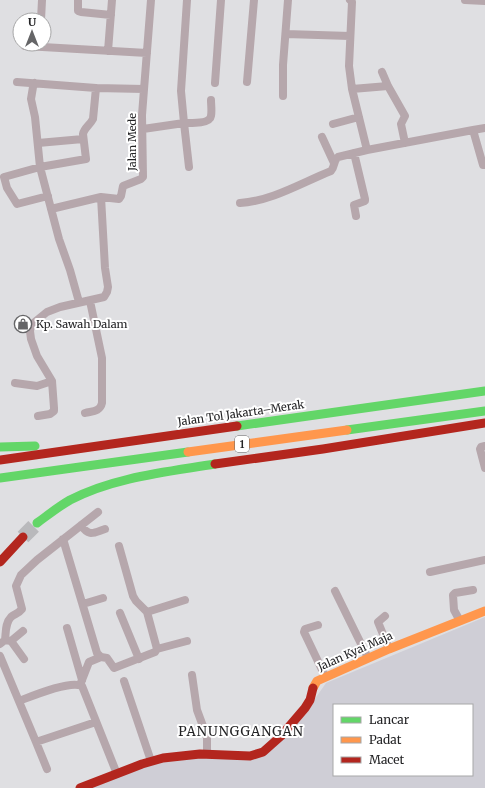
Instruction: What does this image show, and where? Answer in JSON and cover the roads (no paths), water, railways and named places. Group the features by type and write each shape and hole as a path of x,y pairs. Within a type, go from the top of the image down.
{"main road":[{"name":"Jalan Tol Jakarta–Merak","path":"0,460 485,391"},
{"name":"1","path":"0,478 485,411"},
{"path":"37,523 57,507 85,493 109,484 207,465 325,449 485,423"},
{"path":"0,447 86,447"},
{"path":"0,562 23,537"},
{"name":"Jalan Kyai Maja","path":"80,788 151,761 171,757 207,754 254,756 264,752 296,720 309,702 317,680 389,649 485,611"}],"street":[{"path":"41,12 42,0"},
{"path":"78,0 78,11 80,12 110,15"},
{"path":"108,50 112,0"},
{"name":"Jalan Mede","path":"51,209 101,198 119,199 123,186 143,177 144,89 151,0"},
{"path":"187,0 181,91 189,167"},
{"path":"215,83 221,0"},
{"path":"247,82 254,0"},
{"path":"283,96 288,0"},
{"path":"352,0 349,66 352,89 360,116 367,150"},
{"path":"465,0 485,1"},
{"path":"286,34 350,36"},
{"path":"52,46 147,53"},
{"path":"382,72 405,116 401,124 406,143"},
{"path":"17,82 96,88 144,89"},
{"path":"35,83 31,99 35,117 40,167 59,239 79,302"},
{"path":"352,89 388,86"},
{"path":"48,196 17,204 5,182 4,177 40,167 86,159 83,139 84,131 93,119 96,88"},
{"path":"143,129 209,120 211,117 211,100"},
{"path":"333,124 360,116"},
{"path":"240,203 256,201 279,194 331,171 338,157 367,150 485,128"},
{"path":"473,130 483,165 485,165"},
{"path":"322,137 334,163"},
{"path":"38,143 83,139"},
{"path":"354,153 365,199 365,201 354,205 356,216"},
{"path":"38,416 54,412 52,381 37,356 31,340 31,325 46,312 79,302 104,297 107,292 108,287 105,268 101,198"},
{"path":"85,413 100,408 102,403 102,358 90,301"},
{"path":"15,382 37,386 52,381"},
{"path":"485,446 481,447 480,450 485,468"},
{"path":"5,642 9,619 22,609 16,586 21,575 63,539 98,512"},
{"path":"81,525 86,532 90,534 105,529"},
{"path":"63,539 97,652 101,657"},
{"path":"119,546 133,596 147,612 156,649"},
{"path":"430,572 485,560"},
{"path":"460,620 454,610 452,595 455,592 473,590"},
{"path":"335,591 368,658"},
{"path":"83,604 103,598"},
{"path":"147,612 185,600"},
{"path":"120,613 139,659"},
{"path":"385,616 378,622 389,649"},
{"path":"318,625 305,629 304,633 325,676"},
{"path":"67,628 81,682 117,774"},
{"path":"5,642 23,631"},
{"path":"5,642 24,659"},
{"path":"81,682 89,662 101,657 107,658 114,668 155,652 156,649 187,642"},
{"path":"0,656 46,768"},
{"path":"192,675 197,710 207,737 207,754"},
{"path":"124,681 151,761"},
{"path":"19,701 50,689 81,682"},
{"path":"36,742 96,722"}],"tunnel":[{"path":"23,537 37,523"}],"place":[{"name":"Kp. Sawah Dalam","path":"23,324"}],"district":[{"name":"PANUNGGANGAN","path":"241,731"}]}
